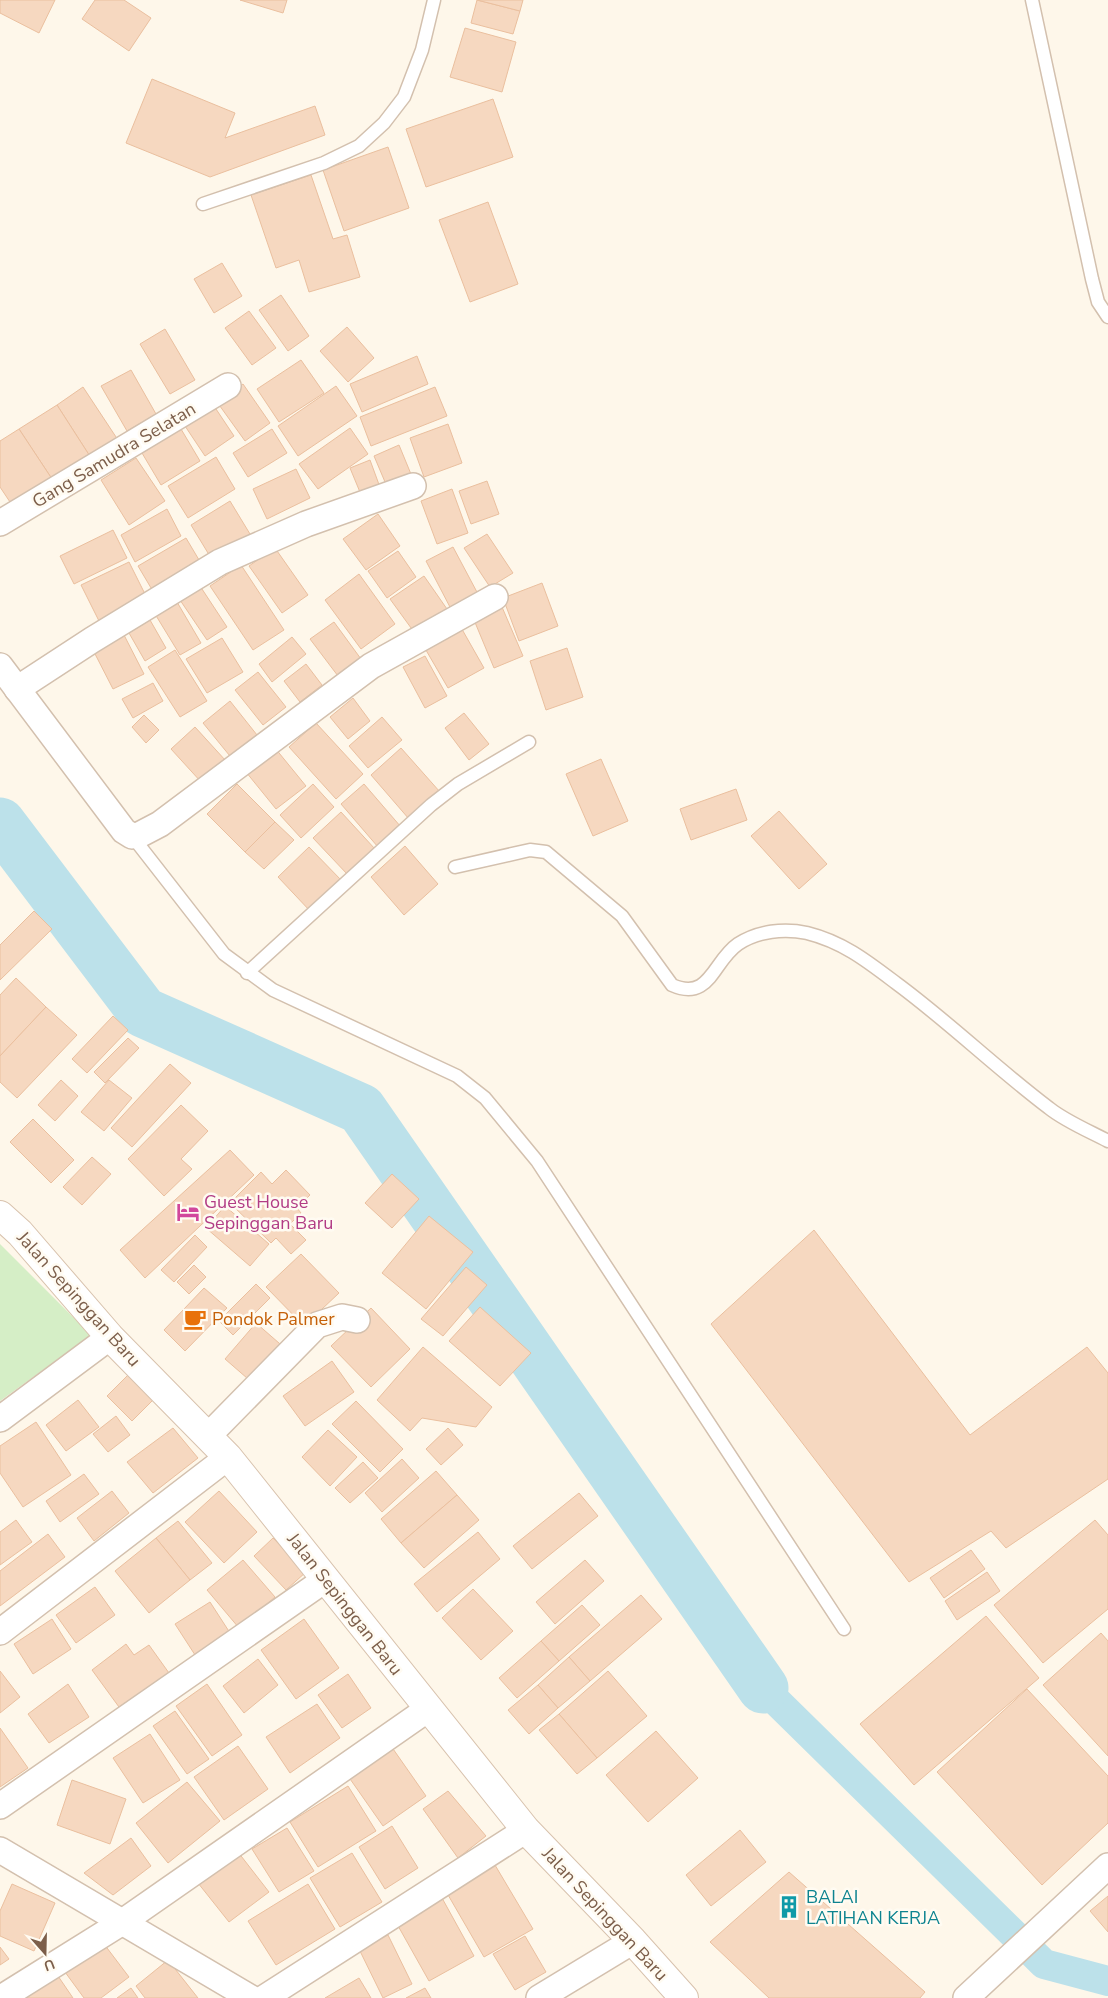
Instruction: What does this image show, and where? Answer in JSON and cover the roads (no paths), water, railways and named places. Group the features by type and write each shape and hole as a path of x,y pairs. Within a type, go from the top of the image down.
{"street":[{"name":"Gang Samudra Selatan","path":"0,523 228,386"},
{"path":"17,689 92,640 220,562 306,524 413,486"},
{"path":"0,666 124,831 132,836 139,835 160,824 371,666 495,597"},
{"name":"Jalan Sepinggan Baru","path":"0,1215 20,1233 110,1337 228,1457 526,1830 633,1941 684,1998"},
{"path":"208,1436 317,1325 342,1317 357,1320"},
{"path":"0,1418 110,1337"},
{"path":"0,1632 228,1457"},
{"path":"0,1806 326,1579"},
{"path":"1,1998 121,1923 428,1709"},
{"path":"264,1998 526,1830"},
{"path":"0,1850 251,1998"},
{"path":"966,1998 1108,1866"},
{"path":"539,1998 633,1941"}],"lane":[{"path":"202,204 324,163 359,146 384,123 404,96 422,50 434,0"},
{"path":"1032,0 1094,287 1098,302 1108,317"},
{"path":"247,973 431,805 458,784 529,742"},
{"path":"132,836 224,954 247,973 273,990 457,1076 485,1098 537,1162 844,1629"},
{"path":"455,867 530,850 546,852 622,916 672,985 684,990 693,989 704,984 737,945 762,932 807,933 850,949 935,1012 1050,1109 1108,1142"}],"waterway":[{"path":"0,823 143,1012 361,1109 763,1688"},
{"path":"763,1688 1044,1964 1108,1981"}],"place":[{"name":"Guest House Sepinggan Baru","path":"188,1212"},
{"name":"Pondok Palmer","path":"195,1319"},
{"name":"BALAI LATIHAN KERJA","path":"789,1907"}]}
